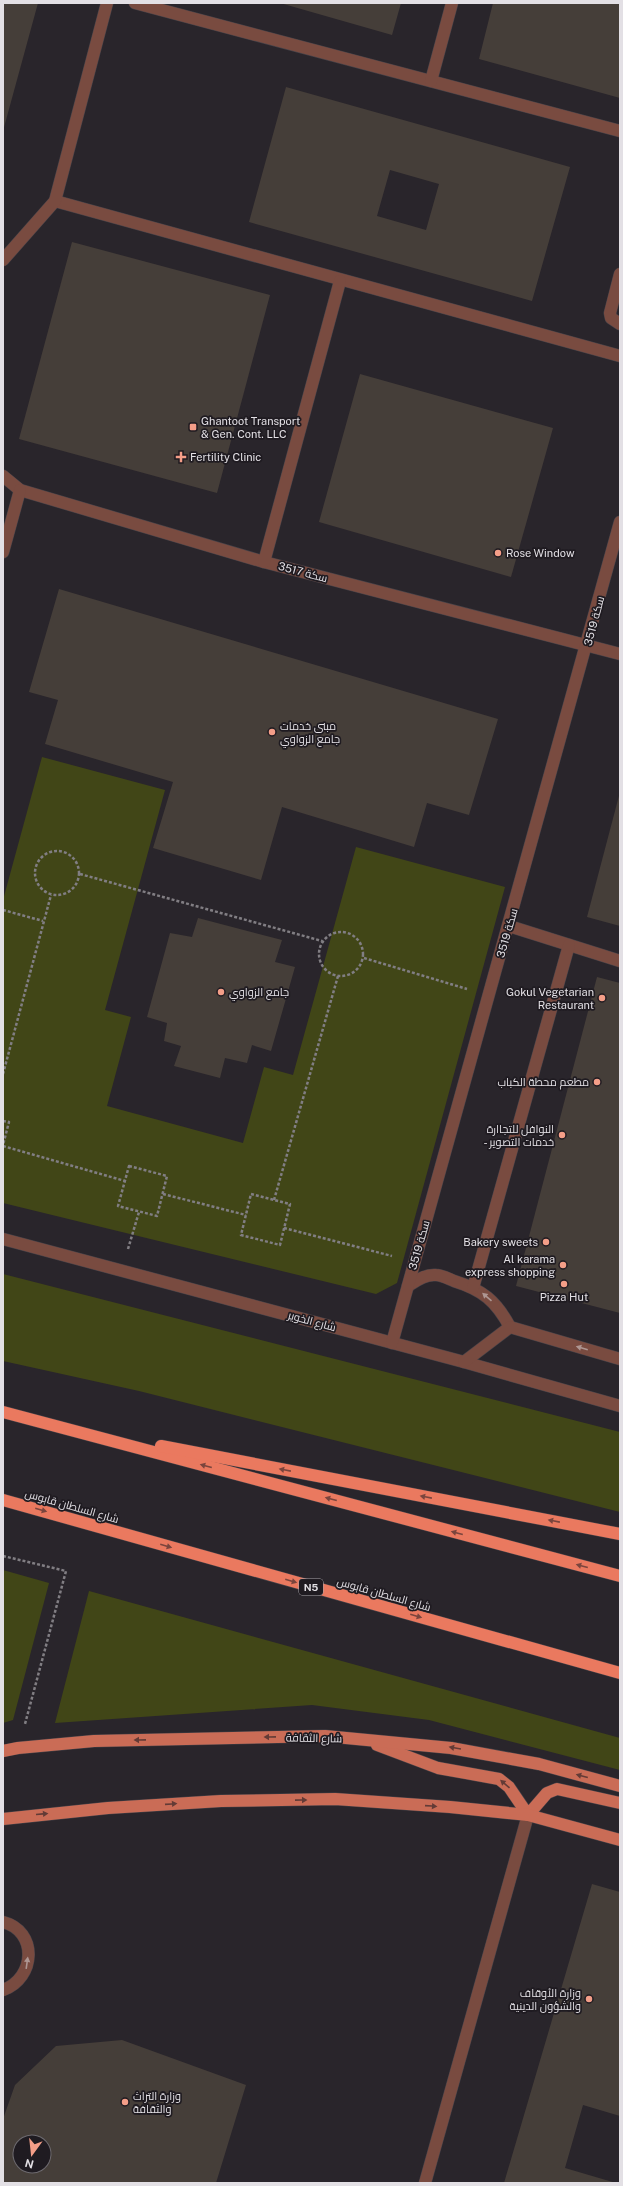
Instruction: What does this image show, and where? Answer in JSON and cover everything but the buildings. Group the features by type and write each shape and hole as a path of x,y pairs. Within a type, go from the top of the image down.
{"highway":[{"path":"3,1412 620,1576"},
{"path":"64,1428 620,1534"},
{"name":"شارع السلطان قابوس","path":"3,1500 620,1673"}],"main road":[{"name":"شارع الثقافة","path":"3,1751 18,1748 102,1740 325,1736 451,1748 539,1764 620,1786"},
{"path":"360,1740 438,1768 499,1779 509,1787 528,1815"},
{"path":"528,1815 547,1793 557,1789 620,1803"},
{"path":"3,1819 108,1808 221,1801 335,1799 450,1807 528,1815 620,1840"}],"street":[{"path":"3,260 55,201 107,3"},
{"path":"135,3 620,131"},
{"path":"431,81 452,3"},
{"path":"55,201 340,281 620,356"},
{"path":"620,274 610,313 611,318 620,324"},
{"path":"264,562 340,281"},
{"name":"سكة 3517","path":"3,476 20,490 264,562 620,654"},
{"path":"3,552 20,490"},
{"name":"سكة 3519","path":"392,1343 587,646 620,522"},
{"path":"509,926 620,961"},
{"path":"473,1288 569,945"},
{"name":"شارع الخوير","path":"3,1239 464,1362 620,1406"},
{"path":"408,1286 422,1277 436,1275 484,1293 501,1310 510,1328 620,1359"},
{"path":"464,1362 510,1328"},
{"path":"426,2183 528,1815"},
{"path":"3,1922 16,1929 25,1939 28,1952 28,1965 21,1979 12,1987 3,1990"}],"path":[{"path":"57,851 64,852 76,861 80,874 73,890 63,895 51,895 39,888 34,874 38,860 43,856 57,851"},
{"path":"80,874 322,941"},
{"path":"3,1074 51,895"},
{"path":"3,910 43,922"},
{"path":"334,933 350,933 361,943 364,958 357,970 351,974 338,976 331,975 320,963 319,948 322,941 334,933"},
{"path":"364,958 489,996"},
{"path":"274,1200 338,976"},
{"path":"3,1121 9,1122 3,1145 126,1181"},
{"path":"129,1166 167,1176 157,1216 118,1206 126,1181 129,1166"},
{"path":"163,1194 246,1215"},
{"path":"251,1194 290,1204 280,1245 241,1235 246,1215 251,1194"},
{"path":"123,1271 138,1212"},
{"path":"284,1228 414,1262"},
{"path":"3,1556 66,1571 18,1748"}],"green space":[{"path":"42,757 165,790 105,1010 131,1017 107,1106 243,1143 264,1067 293,1075 356,847 505,887 397,1283 376,1294 3,1203 3,900"},
{"path":"3,1274 620,1432 620,1512 139,1391 3,1361"},
{"path":"3,1570 49,1583 13,1720 3,1723"},
{"path":"89,1591 620,1738 620,1770 429,1720 312,1705 55,1723"}],"place":[{"name":"Ghantoot Transport & Gen. Cont. LLC","path":"193,427"},
{"name":"Fertility Clinic","path":"181,457"},
{"name":"Rose Window","path":"498,553"},
{"name":"مبنى خدمات جامع الزواوي","path":"272,732"},
{"name":"جامع الزواوي","path":"221,992"},
{"name":"Gokul Vegetarian Restaurant","path":"602,998"},
{"name":"مطعم محطة الكباب","path":"597,1082"},
{"name":"النوافل للتجاارة - خدمات التصوير","path":"562,1135"},
{"name":"Bakery sweets","path":"546,1242"},
{"name":"Al karama express shopping","path":"563,1265"},
{"name":"Pizza Hut","path":"564,1284"},
{"name":"وزارة الأوقاف والشؤون الدينية","path":"589,1999"},
{"name":"وزارة التراث والثقافة","path":"125,2102"}]}
